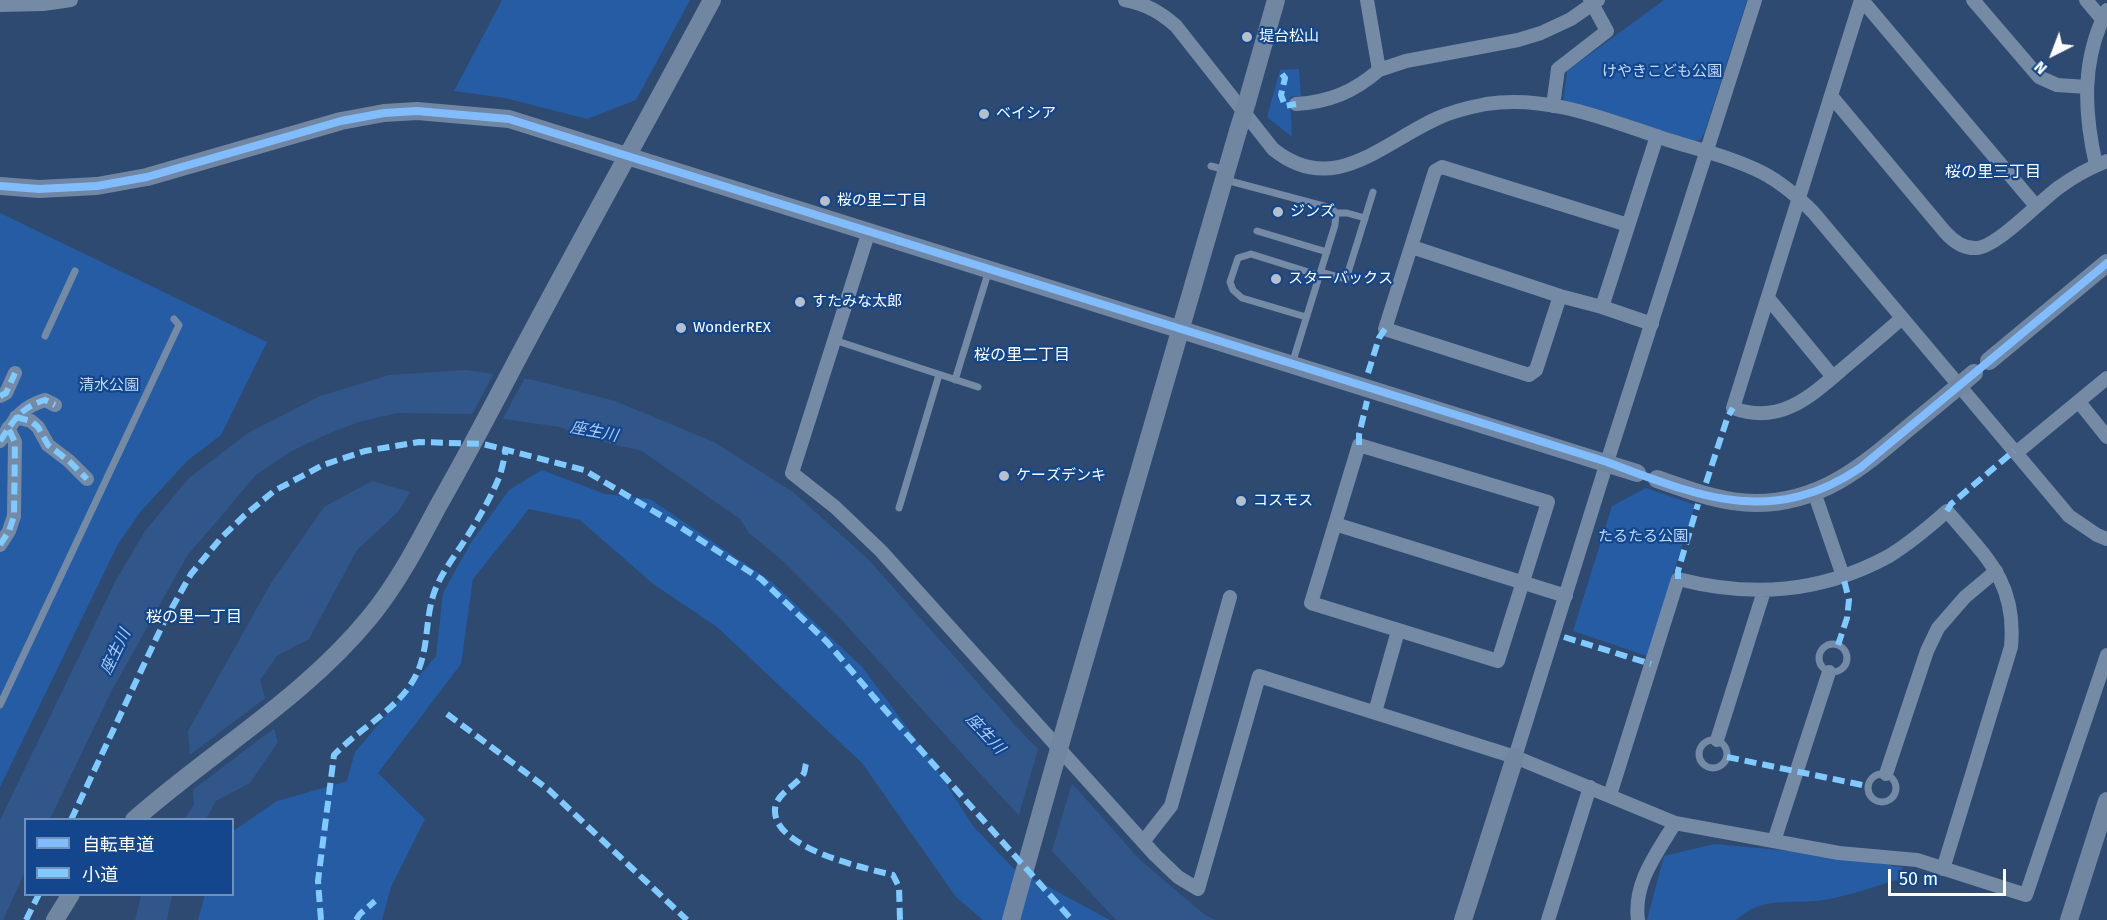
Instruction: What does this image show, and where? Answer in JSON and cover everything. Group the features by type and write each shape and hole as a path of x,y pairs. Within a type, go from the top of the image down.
{"street":[{"path":"0,5 43,4 71,0"},
{"path":"135,818 173,785 292,696 317,674 371,616 408,561 712,0"},
{"path":"1125,0 1141,3 1159,11 1176,26 1273,149 1300,166 1314,169 1342,167 1439,117 1462,110 1508,102 1553,105 1730,159 1764,174 1799,198 2069,516 2107,539"},
{"path":"1011,920 1180,329 1220,172 1238,131 1276,0"},
{"path":"1366,0 1379,70"},
{"path":"1462,920 1755,0"},
{"path":"1862,0 1733,408 1756,414 1771,413 1802,402 1902,318"},
{"path":"1862,0 2036,206"},
{"path":"1974,0 2039,77 2057,85 2088,87"},
{"path":"1832,97 1953,241 1969,247 1984,246 1994,242 2073,178 2101,164 2087,115 2094,45 2105,14 2086,0"},
{"path":"1296,104 1327,101 1344,95 1364,84 1379,70 1406,61 1518,40 1541,33 1571,19 1594,1 1607,31 1558,69 1553,105"},
{"path":"0,186 39,189 107,184 175,170 341,122 384,113 417,111 509,118 1717,498 1754,503 1814,492 1832,485 1860,468 2107,263"},
{"path":"1602,307 1657,136"},
{"path":"1560,296 1536,370 1529,375 1385,329 1435,171 1442,167 1628,225"},
{"path":"869,231 792,473 835,507 881,551 1143,842 1178,877 1198,889 1259,676 1515,757 1675,823 1839,853 1917,860 2026,895 2107,655"},
{"path":"1412,247 1652,324"},
{"path":"1768,298 1833,377"},
{"path":"0,396 6,393 15,373"},
{"path":"2016,453 2107,378"},
{"path":"6,429 30,406 40,401 45,400 55,405"},
{"path":"2079,402 2107,437"},
{"path":"6,429 31,421 38,427 48,445 87,479"},
{"path":"0,545 9,531 14,516 15,442 6,429"},
{"path":"1359,445 1548,502 1498,661 1311,603 1335,524 1359,445"},
{"path":"1814,492 1843,576"},
{"path":"1610,795 1678,579 1718,587 1764,591 1788,589 1843,576 1889,555 1910,542 1947,511 1996,571 2005,586 2013,626 2011,646 1943,869"},
{"path":"1335,524 1566,596"},
{"path":"1886,774 1927,651 1938,628 1965,597 1996,571"},
{"path":"1717,740 1764,591"},
{"path":"1143,842 1170,806 1230,597"},
{"path":"1375,712 1398,631"},
{"path":"1774,841 1829,672"},
{"path":"1548,920 1590,787"},
{"path":"2069,920 2107,801"},
{"path":"1638,920 1638,898 1641,884 1675,823"},
{"path":"55,920 68,899"}],"lane":[{"path":"1220,172 1331,208 1336,213 1337,219 1292,364"},
{"path":"1306,317 1242,298 1233,290 1230,282 1239,258 1251,254 1346,279 1373,192"},
{"path":"1336,213 1347,213 1365,218"},
{"path":"1257,231 1327,252"},
{"path":"955,380 990,269"},
{"path":"45,336 75,271"},
{"path":"0,705 179,325 174,318"},
{"path":"834,340 978,387"},
{"path":"899,507 939,375"},
{"path":"1838,645 1845,651 1847,660 1842,669 1829,672 1821,667 1819,654 1824,646 1838,645"},
{"path":"1709,739 1717,740 1723,743 1727,750 1727,757 1717,768 1709,768 1702,764 1698,750 1702,743 1709,739"},
{"path":"1880,773 1886,774 1893,778 1896,786 1895,794 1890,801 1882,803 1874,801 1869,795 1867,786 1869,780 1880,773"}],"green space":[{"path":"502,0 690,0 636,100 587,119 505,98 454,91"},
{"name":"けやきこども公園","path":"1664,0 1747,0 1704,134 1700,140 1692,141 1563,101 1567,71"},
{"path":"1299,69 1301,96 1290,97 1292,137 1267,117 1280,70"},
{"name":"清水公園","path":"0,213 267,342 221,435 187,461 141,511 118,544 0,787"},
{"path":"542,470 605,494 650,499 772,582 862,667 930,758 973,826 1013,868 1110,920 983,920 956,897 862,763 717,627 652,583 580,520 529,509 473,579 461,664 378,773 425,819 391,887 382,920 198,920 205,896 234,896 234,830 277,801 347,781 355,752 436,656 443,593 470,544 509,490"},
{"name":"たるたる公園","path":"1646,488 1695,505 1647,656 1573,631 1612,506"},
{"path":"1714,844 1790,851 1903,867 1900,879 1833,898 1767,904 1746,912 1736,920 1647,920 1664,856"}],"water":[{"name":"座生川","path":"466,370 534,380 615,401 714,442 793,492 868,559 1023,734 1078,790 1139,859 1205,915 1216,920 1116,920 840,618 784,562 749,533 740,519 642,451 587,438 560,427 469,414 397,413 359,422 325,435 290,452 256,475 187,556 111,692 50,818 24,818 24,874 3,920 0,920 0,820 116,580 145,531 189,478 248,433 320,396 389,375"},
{"path":"372,481 410,492 398,512 357,550 309,639 277,656 260,680 278,742 250,783 216,801 207,818 184,818 194,805 188,731 271,583 324,507"},
{"path":"141,896 172,896 167,920 135,920"}],"pier":[{"path":"495,371 526,376 501,422 470,418"},
{"path":"268,696 277,726 190,792 187,757"},
{"path":"1039,746 1073,780 1051,854 1018,818"}],"marked path":[{"path":"1282,74 1285,78 1281,95 1285,106 1296,104"},
{"path":"1368,373 1379,338 1385,329"},
{"path":"0,396 6,393 15,373"},
{"path":"0,441 18,416 29,407 45,400 55,405"},
{"path":"1359,445 1367,401"},
{"path":"1706,483 1728,416 1733,408"},
{"path":"16,417 31,421 38,427 48,445 87,479"},
{"path":"0,545 9,531 14,516 15,442 8,428"},
{"path":"72,818 163,624 191,574 221,538 245,515 274,491 323,465 365,451 419,442 483,444 584,470 677,525 761,579 827,642 1072,920"},
{"path":"321,920 318,881 334,755 398,700 414,679 423,656 433,596 443,574 491,496 501,473 506,449"},
{"path":"1947,511 1951,504 2014,451"},
{"path":"1678,579 1678,571 1698,504"},
{"path":"1838,645 1847,618 1849,600 1843,576"},
{"path":"1564,637 1651,664"},
{"path":"447,714 549,790 687,920"},
{"path":"1727,757 1867,786"},
{"path":"806,764 801,778 776,803 778,823 788,835 822,854 893,875 899,887 900,920"},
{"path":"26,920 38,896"},
{"path":"356,920 375,901"}],"cycle path":[{"path":"0,186 39,189 97,186 147,177 341,121 384,113 417,111 509,119 1607,462 1672,486 1734,500 1765,501 1796,497 1827,486 1860,468 2107,263"}],"place":[{"name":"堤台松山","path":"1247,37"},
{"name":"ベイシア","path":"984,114"},
{"name":"桜の里二丁目","path":"825,201"},
{"name":"ジンズ","path":"1278,212"},
{"name":"スターバックス","path":"1276,279"},
{"name":"すたみな太郎","path":"800,302"},
{"name":"WonderREX","path":"681,328"},
{"name":"ケーズデンキ","path":"1004,476"},
{"name":"コスモス","path":"1241,501"}],"district":[{"name":"桜の里三丁目","path":"1993,173"},
{"name":"桜の里二丁目","path":"1022,356"},
{"name":"桜の里一丁目","path":"194,618"}]}
